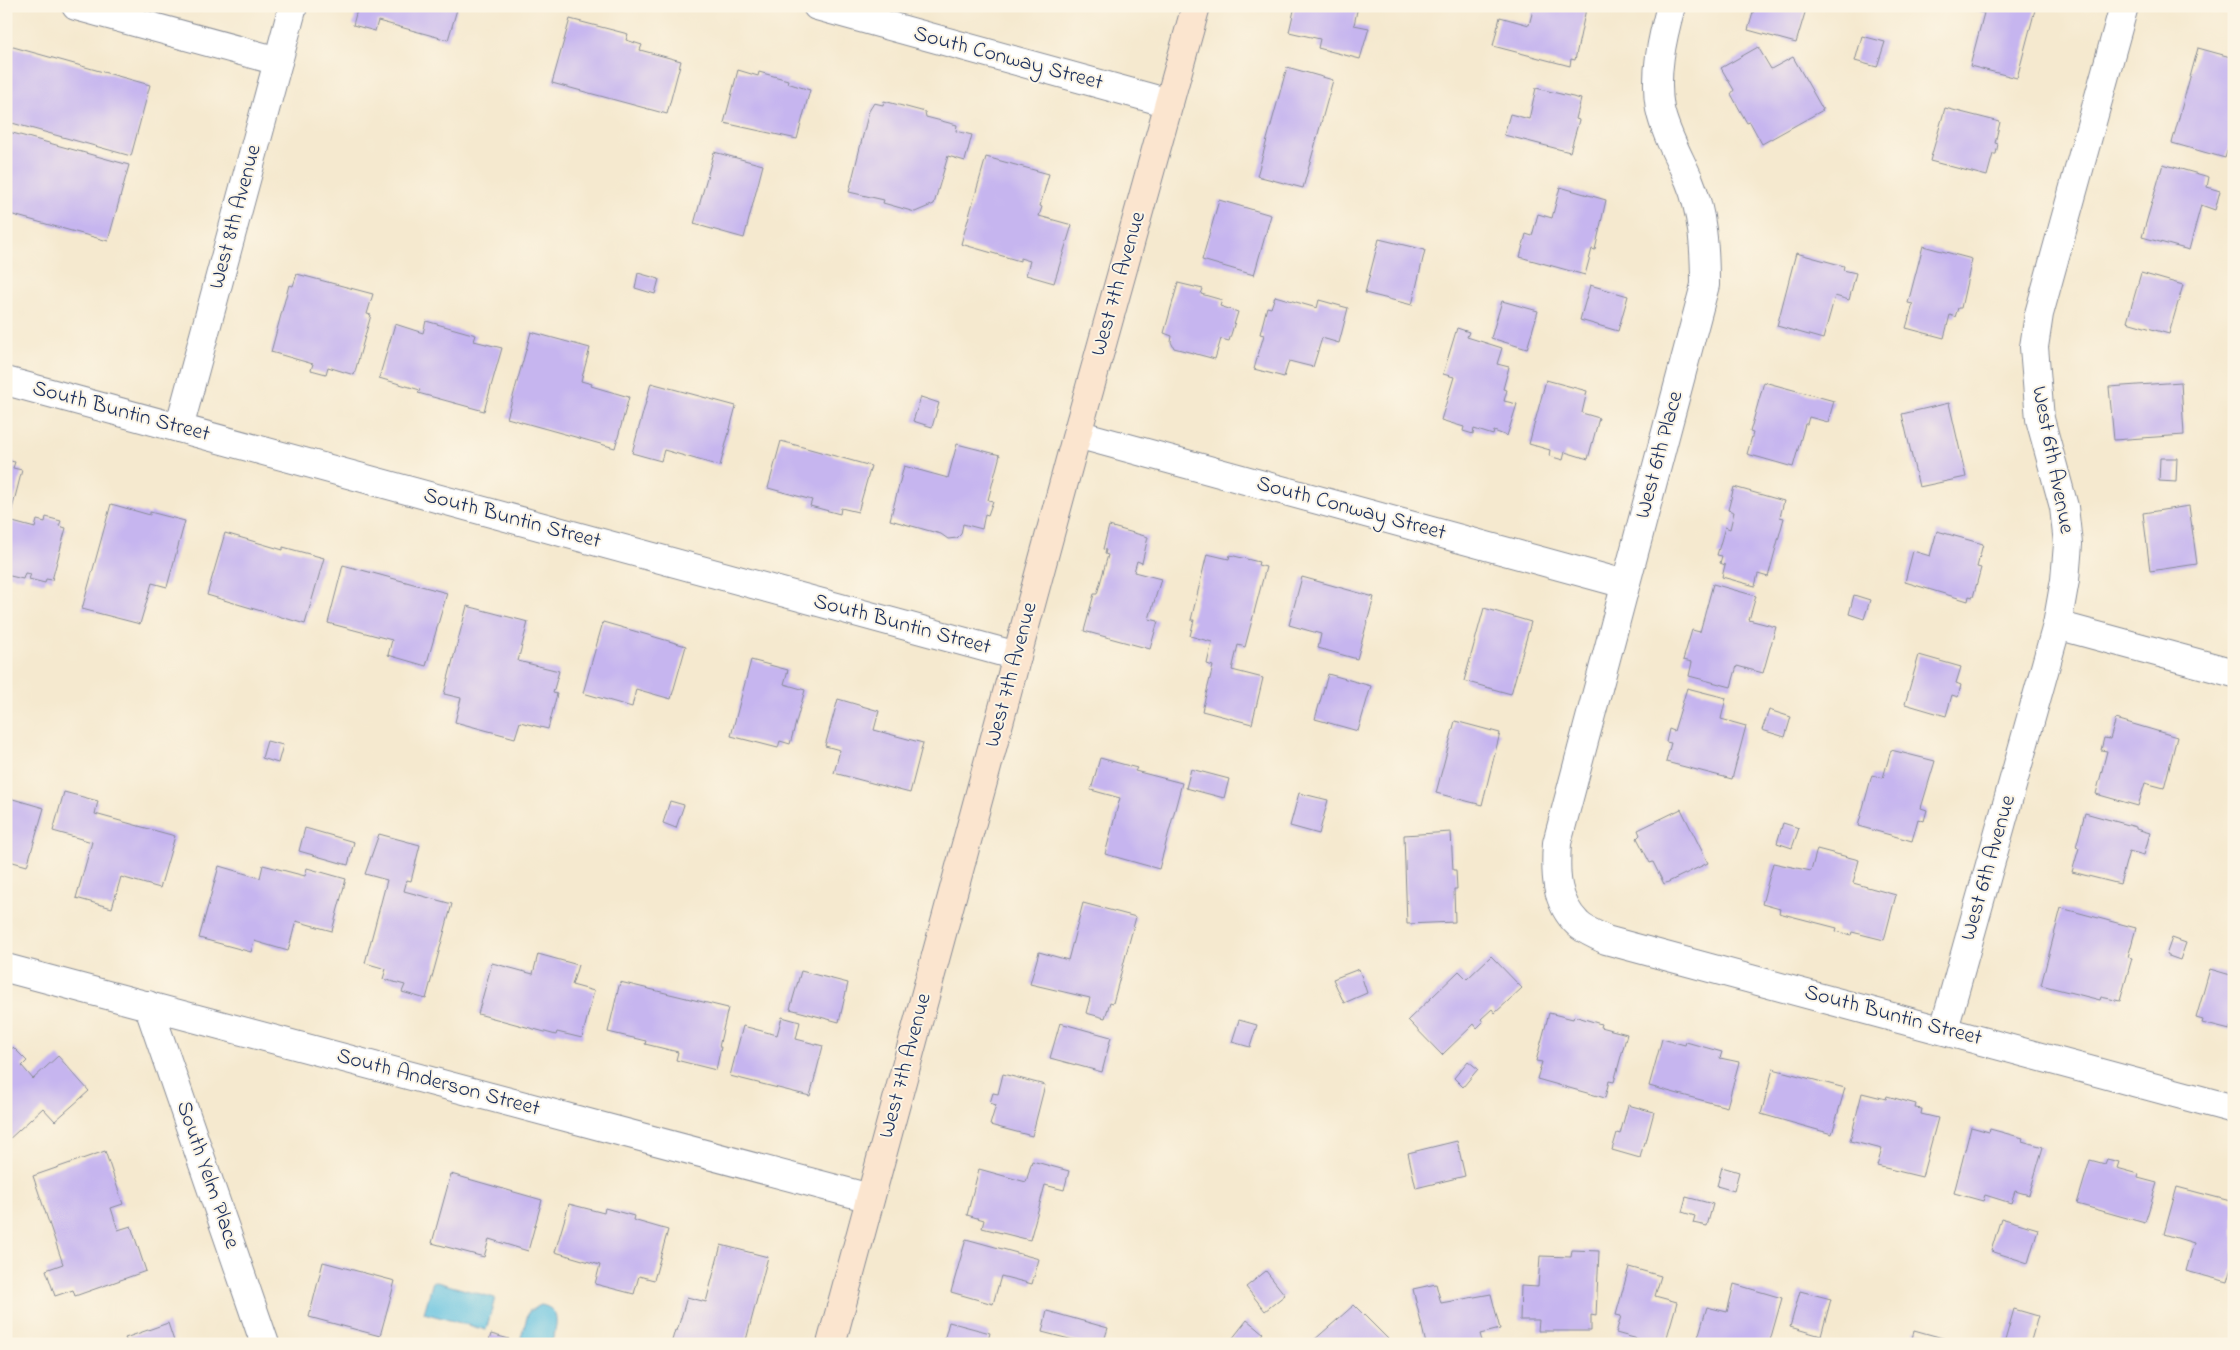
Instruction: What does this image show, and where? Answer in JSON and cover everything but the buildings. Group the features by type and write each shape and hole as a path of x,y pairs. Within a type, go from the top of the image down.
{"street":[{"path":"76,6 278,61"},
{"name":"West 8th Avenue","path":"179,428 293,6"},
{"name":"South Conway Street","path":"817,6 1169,103"},
{"name":"West 7th Avenue","path":"831,1344 1077,434 1196,6"},
{"name":"West 6th Place","path":"1563,905 1555,874 1557,843 1706,285 1706,247 1700,220 1690,182 1676,153 1660,110 1658,71 1664,30 1671,6"},
{"name":"West 6th Avenue","path":"1944,1029 2057,625 2065,580 2068,544 2064,507 2040,419 2034,347 2039,314 2124,6"},
{"name":"South Buntin Street","path":"6,381 1017,656"},
{"name":"South Conway Street","path":"1077,434 1625,584"},
{"path":"2057,625 2234,673"},
{"name":"South Buntin Street","path":"1563,905 1579,925 1606,940 2234,1108"},
{"name":"South Anderson Street","path":"6,968 870,1198"},
{"name":"South Yelm Place","path":"148,1006 266,1344"}],"water":[{"path":"433,1281 495,1298 486,1330 424,1313"},
{"path":"541,1305 548,1307 555,1315 556,1326 551,1344 519,1344 529,1311"}]}
